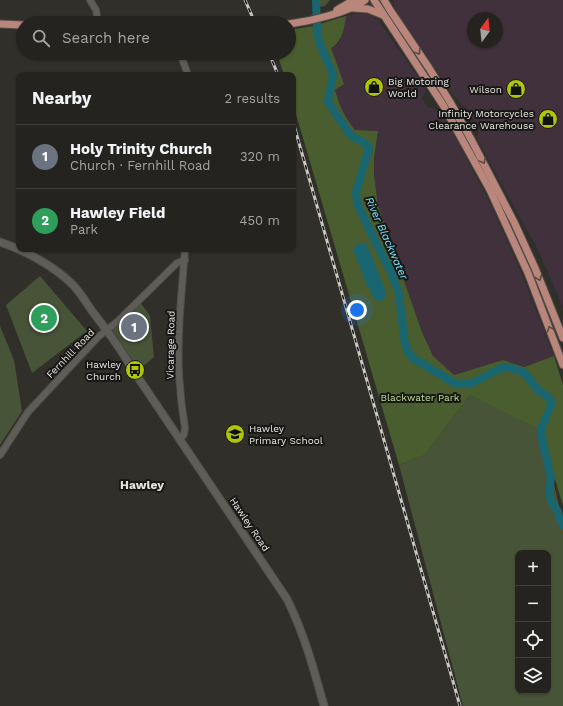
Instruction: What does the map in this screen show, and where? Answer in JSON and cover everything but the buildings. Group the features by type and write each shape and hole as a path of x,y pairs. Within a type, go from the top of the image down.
{"main road":[{"path":"350,4 354,0"},
{"path":"296,23 328,15 350,4 365,0"},
{"path":"374,0 418,66 490,190 523,261 563,365"},
{"path":"385,1 450,102 464,127 514,222 535,268 563,338"},
{"path":"350,4 372,10 385,16"},
{"path":"0,24 16,25"},
{"path":"456,130 464,127"},
{"name":"Hawley Road","path":"0,242 16,248"},
{"name":"Hawley Road","path":"26,252 50,267 72,284 84,300 91,313 131,367 287,599 307,645 324,706"}],"street":[{"path":"90,0 97,12 97,16"},
{"path":"183,60 187,72"},
{"name":"Vicarage Road","path":"180,440 184,434 179,368 181,310 186,252"},
{"name":"Fernhill Road","path":"0,455 28,412 98,337 118,321 177,263 185,260"}],"shaded area":[{"path":"394,0 563,0 563,307 536,246 479,143 477,136 479,130 468,111 453,95 394,7"},
{"path":"357,13 373,16 378,20 425,87 425,93 422,98 427,107 434,108 441,112 445,118 494,211 522,274 554,356 524,367 503,360 454,375 433,356 422,332 378,206 374,175 374,158 378,131 355,130 347,121 339,105 335,90 331,47 338,44 343,34 346,16"}],"green space":[{"path":"319,0 330,0 325,6 319,7"},
{"name":"Blackwater Park","path":"346,16 344,30 338,42 331,48 344,84 335,90 338,101 348,121 355,130 378,131 374,158 374,175 378,206 422,332 433,356 454,375 503,360 524,367 554,356 563,385 563,506 540,429 470,395 425,455 399,465 296,114 296,72 283,72 279,60 296,60 296,29 313,26"},
{"path":"40,276 87,331 32,373 6,305"},
{"path":"140,302 150,316 154,357 139,370 112,329"},
{"path":"0,326 14,360 22,411 0,445"},
{"path":"470,395 541,428 563,523 563,706 463,706 399,465 425,455"}],"water":[{"path":"362,243 367,245 386,292 384,300 379,301 374,299 369,288 366,288 367,285 353,250 357,244"}],"waterway":[{"name":"River Blackwater","path":"316,0 319,42 333,74 328,102 351,136 365,143 369,148 356,192 357,203 392,274 399,294 404,338 407,350 413,358 454,383 472,383 505,367 523,372 537,389 548,397 551,401 551,405 541,432 551,478 549,492 551,501 558,512 563,525"}],"railway":[{"path":"245,0 252,16"},
{"path":"272,60 277,72"},
{"path":"296,132 460,706"}],"place":[{"name":"Big Motoring World","path":"374,87"},
{"name":"Wilson","path":"516,89"},
{"name":"Infinity Motorcycles Clearance Warehouse","path":"548,119"},
{"name":"Hawley Field","path":"44,318"},
{"name":"Holy Trinity Church","path":"134,327"},
{"name":"Hawley Church","path":"135,370"},
{"name":"Hawley Primary School","path":"235,434"}],"district":[{"name":"Hawley","path":"142,485"}]}
